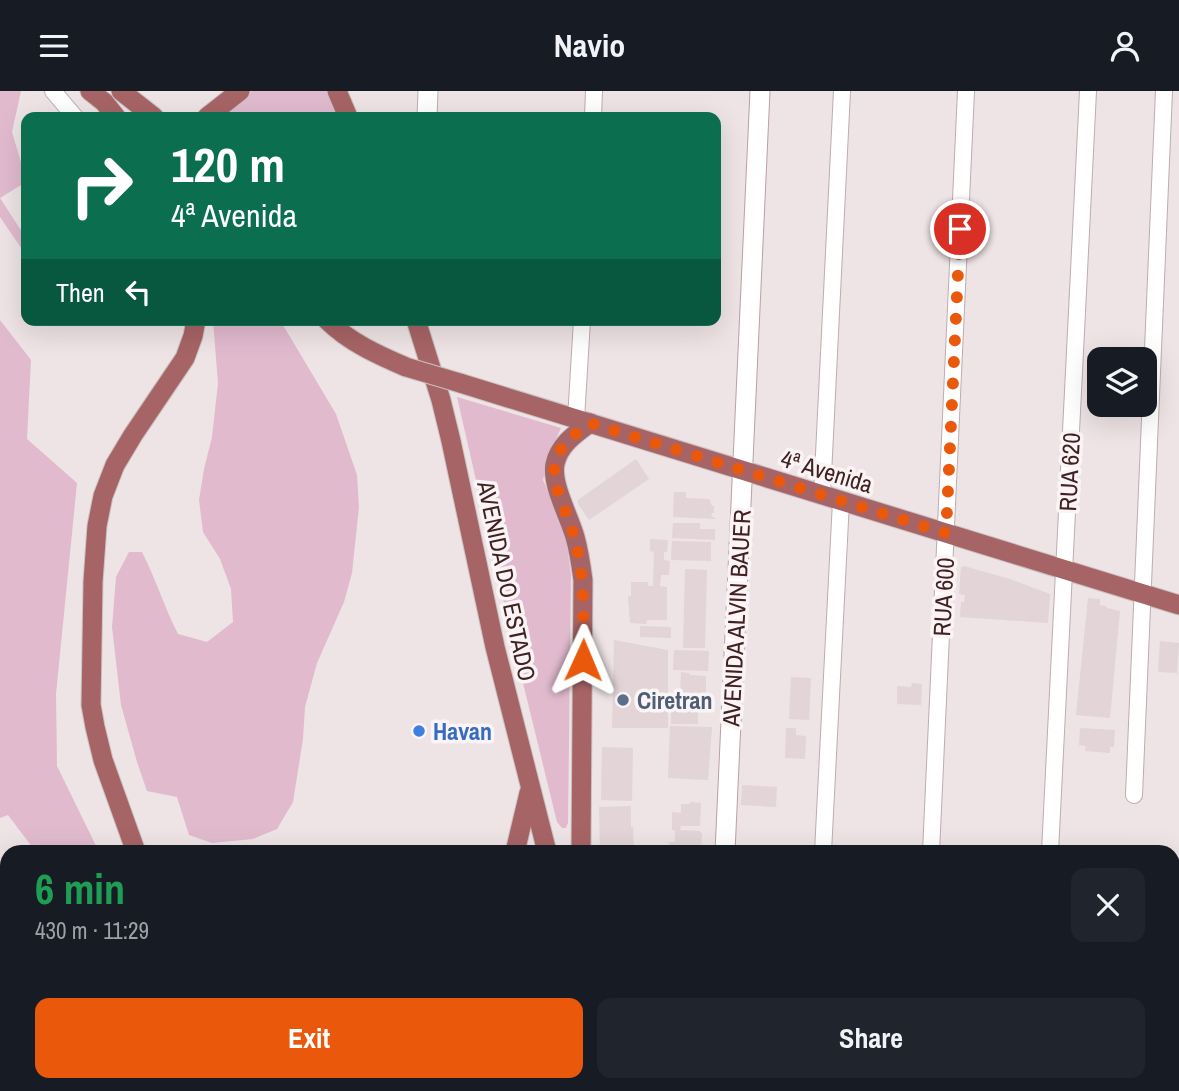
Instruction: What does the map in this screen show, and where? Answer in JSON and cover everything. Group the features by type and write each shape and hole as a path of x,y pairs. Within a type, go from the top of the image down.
{"main road":[{"path":"90,91 112,112"},
{"path":"121,91 148,112"},
{"path":"213,112 240,91"},
{"path":"337,91 346,112"},
{"path":"427,112 428,91"},
{"name":"AVENIDA ALVIN BAUER","path":"724,845 760,91"},
{"path":"133,845 94,727 93,582 97,526 103,496 115,465 185,358 194,326"},
{"name":"4ª Avenida","path":"334,326 361,346 406,367 1179,605"},
{"name":"AVENIDA DO ESTADO","path":"418,326 451,441 495,647 545,845"},
{"path":"577,845 583,580 575,538 554,475 555,462 561,449 583,421"},
{"path":"516,845 530,789"}],"street":[{"path":"53,91 71,112"},
{"path":"593,112 594,91"},
{"path":"823,845 842,91"},
{"name":"RUA 600","path":"931,845 966,91"},
{"name":"RUA 620","path":"1050,845 1088,91"},
{"path":"1134,795 1164,91"},
{"path":"582,326 583,421"}],"shaded area":[{"path":"0,91 21,91 12,132 21,162 21,185 0,198"},
{"path":"252,91 331,91 337,112 226,112"},
{"path":"0,198 21,230 21,248 0,217"},
{"path":"0,320 31,360 27,439 77,483 56,694 57,766 96,845 31,845 8,815 0,818"},
{"path":"213,326 284,326 336,414 357,475 359,507 352,573 344,602 317,663 305,707 293,802 277,829 253,839 212,843 189,835 177,797 147,791 121,705 112,627 116,577 129,552 142,552 178,634 207,642 233,622 231,589 220,559 203,532 199,500 212,437 218,383"},
{"path":"457,397 561,428 548,457 543,480 565,531 571,575 566,828 562,828 557,822"},
{"path":"636,459 649,479 589,520 578,500"},
{"path":"674,492 686,492 686,498 709,499 714,506 711,516 716,519 673,517"},
{"path":"673,523 700,523 700,529 715,529 715,540 672,538"},
{"path":"650,539 668,540 664,560 670,561 669,575 661,575 660,586 667,587 667,620 647,620 646,624 630,623 628,597 631,596 631,582 648,582 648,586 653,586 654,552 650,551"},
{"path":"672,541 711,542 711,561 671,560"},
{"path":"961,567 1050,594 1048,623 960,617 961,602 964,602 965,595 959,594"},
{"path":"685,569 707,570 705,648 683,648"},
{"path":"1088,598 1100,599 1100,605 1120,611 1110,718 1076,715"},
{"path":"640,626 671,627 671,638 640,637"},
{"path":"614,640 668,650 668,728 612,728"},
{"path":"1160,641 1179,643 1177,673 1158,672"},
{"path":"674,650 709,651 708,671 673,670"},
{"path":"681,672 706,676 706,700 680,699"},
{"path":"791,677 811,678 809,720 789,719"},
{"path":"912,683 922,684 921,705 897,704 897,686 911,687"},
{"path":"671,701 698,701 698,724 671,724"},
{"path":"670,726 712,727 708,780 668,778"},
{"path":"786,728 796,728 796,735 806,736 805,759 785,758"},
{"path":"1080,728 1115,730 1114,747 1110,747 1110,753 1085,751 1086,746 1079,745"},
{"path":"602,747 633,748 632,801 601,800"},
{"path":"742,785 777,787 776,807 741,805"},
{"path":"701,803 700,826 681,826 680,830 699,831 702,834 701,845 669,845 669,842 675,842 672,812 681,813 681,804"},
{"path":"631,806 634,845 600,845 599,807"}],"place":[{"name":"Ciretran","path":"623,700"},
{"name":"Havan","path":"419,731"}],"route":[{"path":"583,660 583,580 580,558 554,475 555,462 561,449 571,437 590,423 946,533 960,229"}]}
